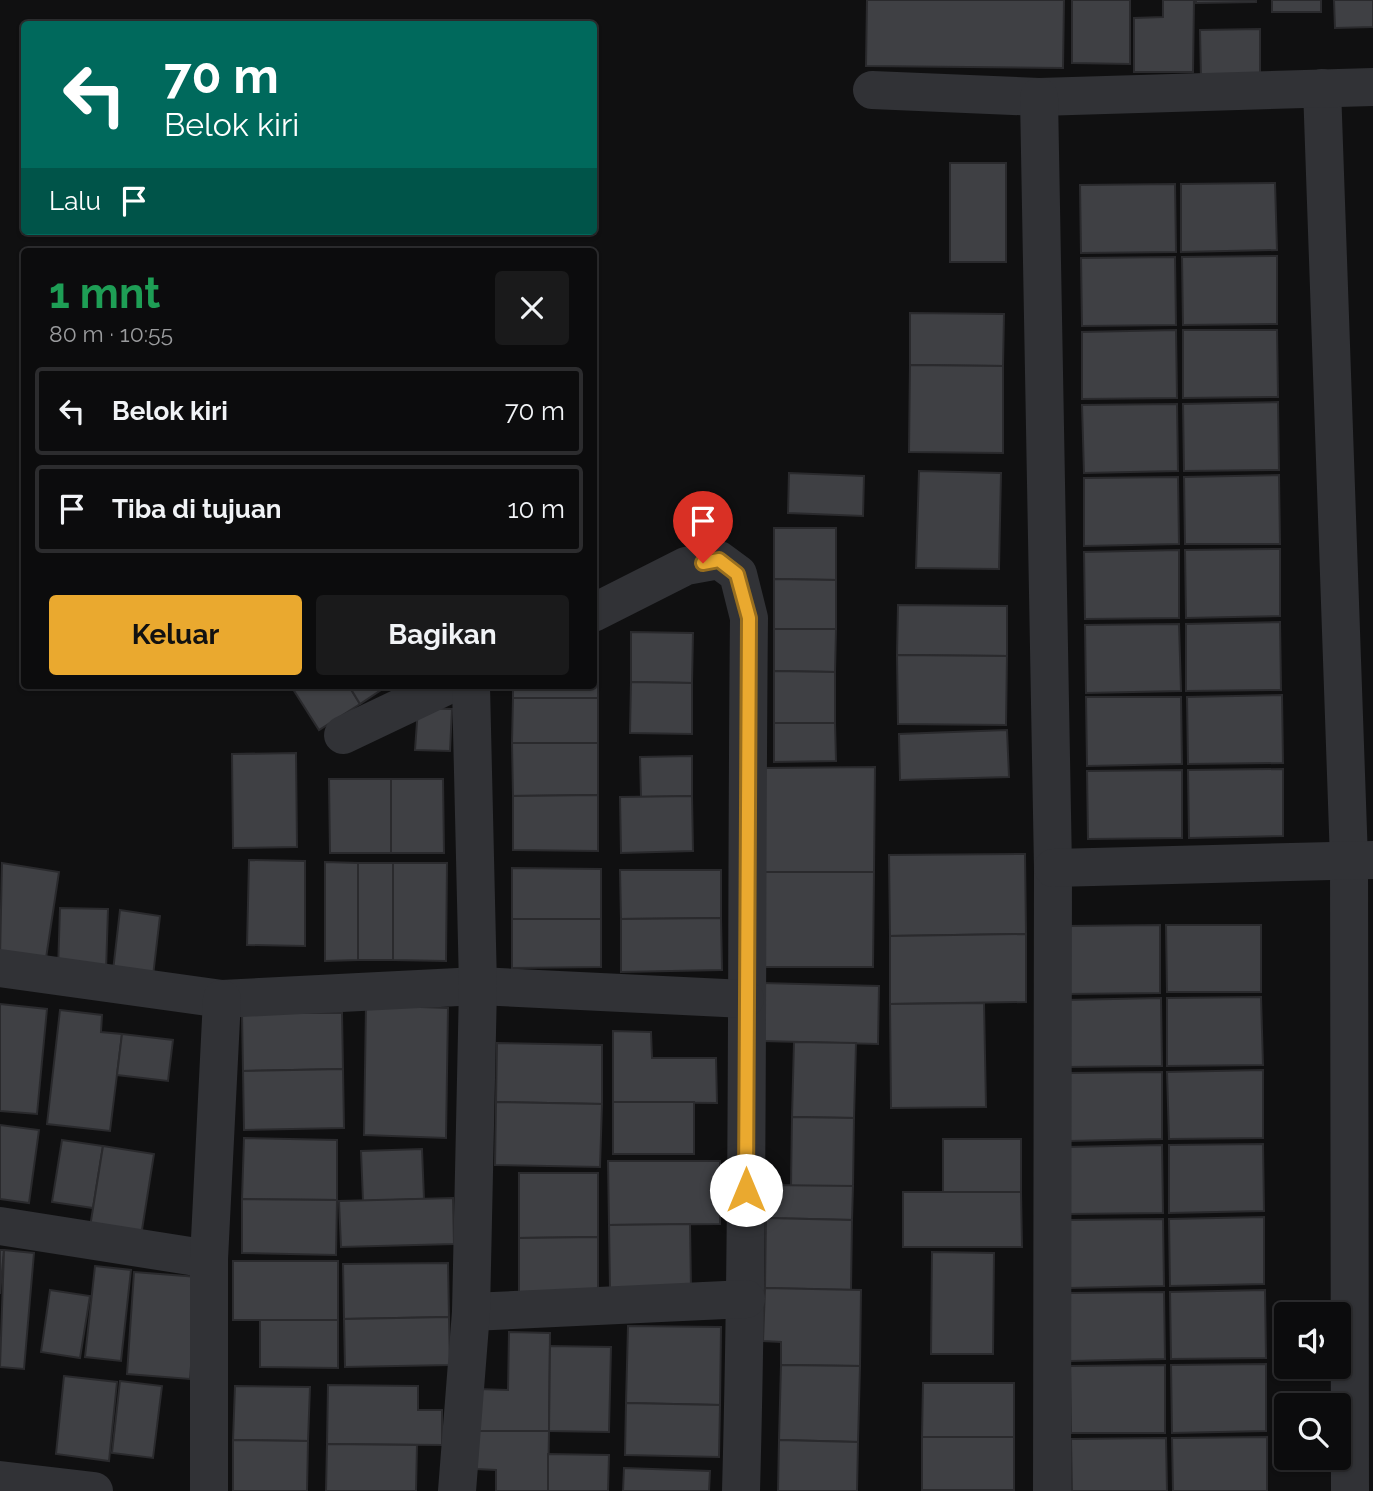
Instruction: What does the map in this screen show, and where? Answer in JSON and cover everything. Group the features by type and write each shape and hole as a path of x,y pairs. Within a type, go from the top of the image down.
{"street":[{"path":"872,90 1039,97 1373,87"},
{"path":"1322,88 1361,860 1350,1491"},
{"path":"1039,97 1053,867 1052,1491"},
{"path":"597,611 687,566 719,560 737,574 749,618 745,999 746,1299 741,1491"},
{"path":"343,735 440,689"},
{"path":"457,1491 471,1312 478,986 471,689"},
{"path":"1053,867 1361,860"},
{"path":"0,968 222,999 478,986 745,999"},
{"path":"209,1491 209,1259 222,999"},
{"path":"0,1226 209,1259"},
{"path":"471,1312 746,1299"},
{"path":"0,1480 94,1491"}],"building":[{"path":"867,0 1064,0 1063,68 866,66"},
{"path":"1072,0 1130,0 1130,64 1072,63"},
{"path":"1163,0 1194,0 1193,72 1134,72 1134,18 1163,17"},
{"path":"1196,0 1256,0 1256,2 1196,3"},
{"path":"1272,0 1321,0 1321,12 1272,12"},
{"path":"1334,0 1373,0 1373,27 1335,28"},
{"path":"1260,29 1260,80 1201,80 1200,30"},
{"path":"950,163 1006,163 1006,262 950,262"},
{"path":"1275,183 1277,250 1181,252 1181,184"},
{"path":"1175,184 1176,252 1081,253 1080,185"},
{"path":"1277,256 1277,324 1183,325 1182,257"},
{"path":"1175,257 1176,325 1082,326 1081,258"},
{"path":"910,313 1004,314 1003,366 910,365"},
{"path":"1176,330 1177,398 1082,399 1082,332"},
{"path":"1183,330 1277,330 1278,397 1183,398"},
{"path":"910,365 1003,366 1003,453 909,452"},
{"path":"1278,402 1279,470 1184,471 1183,404"},
{"path":"1177,404 1178,471 1084,473 1082,405"},
{"path":"919,471 1001,473 999,569 916,568"},
{"path":"789,473 864,476 863,516 788,513"},
{"path":"1279,475 1280,544 1185,544 1184,477"},
{"path":"1178,477 1179,544 1084,546 1084,478"},
{"path":"774,528 836,528 836,580 774,579"},
{"path":"1280,549 1280,616 1186,618 1185,550"},
{"path":"1179,550 1179,618 1085,619 1084,552"},
{"path":"774,579 836,580 836,629 774,629"},
{"path":"898,605 1007,606 1007,656 897,655"},
{"path":"1280,622 1281,690 1186,691 1186,624"},
{"path":"1179,624 1181,691 1086,693 1085,625"},
{"path":"774,629 836,629 835,672 774,671"},
{"path":"631,632 693,633 692,683 631,682"},
{"path":"897,655 1007,656 1006,725 898,724"},
{"path":"598,665 598,698 513,698 513,689 597,689"},
{"path":"774,671 835,672 835,723 774,723"},
{"path":"631,682 692,683 692,734 630,733"},
{"path":"293,689 351,689 360,704 319,730"},
{"path":"351,689 382,689 360,704"},
{"path":"1282,695 1283,763 1188,764 1187,697"},
{"path":"1086,697 1181,697 1182,764 1087,766"},
{"path":"513,698 598,698 598,743 512,743"},
{"path":"418,708 452,709 450,751 415,750"},
{"path":"774,723 835,723 836,761 774,762"},
{"path":"1007,730 1009,777 900,780 899,734"},
{"path":"512,743 598,743 598,795 513,796"},
{"path":"296,753 297,847 233,848 232,754"},
{"path":"692,756 692,796 641,797 640,757"},
{"path":"875,767 874,872 757,872 758,768"},
{"path":"1283,769 1283,836 1189,838 1188,770"},
{"path":"1182,770 1182,838 1088,839 1087,771"},
{"path":"329,779 391,779 391,853 330,853"},
{"path":"391,779 443,779 444,853 391,853"},
{"path":"598,795 598,851 513,850 513,796"},
{"path":"692,796 693,851 621,853 620,797"},
{"path":"1025,854 1026,934 890,936 889,855"},
{"path":"249,860 305,861 305,946 247,945"},
{"path":"325,862 358,863 358,960 325,961"},
{"path":"2,863 59,872 45,965 0,957"},
{"path":"358,863 393,863 393,960 358,960"},
{"path":"393,863 447,863 446,961 393,960"},
{"path":"512,868 601,869 601,919 512,919"},
{"path":"620,870 721,870 721,918 621,919"},
{"path":"757,872 874,872 873,967 757,967"},
{"path":"60,908 108,909 106,971 58,970"},
{"path":"120,910 160,916 153,976 113,971"},
{"path":"721,918 722,970 621,972 621,919"},
{"path":"512,919 601,919 601,967 512,968"},
{"path":"1160,925 1160,993 1066,994 1065,926"},
{"path":"1166,925 1261,925 1261,992 1167,992"},
{"path":"1026,934 1026,1002 890,1004 890,936"},
{"path":"760,983 879,986 878,1044 759,1041"},
{"path":"1261,997 1263,1065 1167,1066 1167,998"},
{"path":"1161,998 1162,1066 1067,1067 1066,1000"},
{"path":"984,1003 986,1107 891,1108 890,1004"},
{"path":"0,1004 47,1009 37,1114 0,1111"},
{"path":"366,1005 448,1008 446,1138 364,1135"},
{"path":"60,1010 102,1015 101,1032 122,1034 110,1131 47,1124"},
{"path":"242,1013 342,1013 343,1069 243,1071"},
{"path":"613,1031 651,1032 652,1058 716,1058 717,1103 613,1102"},
{"path":"122,1034 173,1040 168,1081 117,1075"},
{"path":"794,1042 856,1043 854,1118 792,1117"},
{"path":"497,1043 602,1045 602,1104 496,1102"},
{"path":"343,1069 344,1128 244,1130 243,1071"},
{"path":"1263,1070 1263,1138 1169,1139 1167,1072"},
{"path":"1162,1072 1162,1139 1068,1141 1067,1073"},
{"path":"496,1102 602,1104 600,1167 495,1165"},
{"path":"613,1102 694,1102 694,1154 613,1154"},
{"path":"792,1117 854,1118 853,1186 791,1186"},
{"path":"0,1125 39,1130 29,1203 0,1199"},
{"path":"244,1138 337,1140 337,1200 242,1199"},
{"path":"943,1139 1021,1139 1021,1192 943,1192"},
{"path":"62,1140 103,1146 93,1208 52,1202"},
{"path":"1263,1144 1264,1211 1169,1213 1169,1145"},
{"path":"1162,1145 1163,1213 1068,1214 1068,1147"},
{"path":"103,1146 154,1154 141,1236 90,1227"},
{"path":"422,1149 424,1199 363,1201 361,1151"},
{"path":"608,1161 720,1161 720,1224 609,1225"},
{"path":"519,1173 598,1173 598,1237 519,1238"},
{"path":"767,1185 853,1186 852,1220 766,1218"},
{"path":"903,1192 1021,1192 1022,1247 903,1247"},
{"path":"453,1198 454,1244 341,1247 339,1201"},
{"path":"242,1199 337,1200 336,1255 242,1253"},
{"path":"1264,1217 1264,1284 1170,1286 1169,1219"},
{"path":"766,1218 852,1220 851,1290 765,1288"},
{"path":"1163,1219 1164,1286 1069,1288 1068,1220"},
{"path":"690,1224 691,1290 610,1289 609,1225"},
{"path":"598,1237 598,1291 519,1292 519,1238"},
{"path":"0,1250 4,1250 0,1294"},
{"path":"4,1250 34,1253 24,1369 0,1367"},
{"path":"932,1252 994,1253 993,1354 931,1354"},
{"path":"233,1261 338,1261 338,1320 233,1320"},
{"path":"448,1263 449,1317 344,1319 343,1264"},
{"path":"95,1266 131,1270 121,1361 85,1357"},
{"path":"134,1272 198,1277 190,1379 127,1374"},
{"path":"765,1288 861,1290 860,1366 781,1365 781,1342 763,1341"},
{"path":"50,1290 90,1296 80,1358 41,1352"},
{"path":"1265,1290 1266,1358 1171,1359 1170,1292"},
{"path":"1164,1292 1165,1359 1070,1361 1070,1293"},
{"path":"449,1317 450,1365 345,1367 344,1319"},
{"path":"260,1320 338,1320 338,1368 260,1367"},
{"path":"628,1326 721,1327 720,1405 626,1403"},
{"path":"509,1332 550,1333 549,1431 477,1431 478,1389 508,1390"},
{"path":"550,1346 611,1347 609,1432 549,1431"},
{"path":"1266,1364 1266,1431 1172,1433 1171,1365"},
{"path":"781,1365 860,1366 858,1442 779,1440"},
{"path":"1165,1365 1165,1433 1071,1433 1070,1366"},
{"path":"64,1376 117,1382 109,1461 56,1454"},
{"path":"120,1381 162,1386 153,1458 112,1453"},
{"path":"923,1383 1014,1383 1014,1437 922,1437"},
{"path":"328,1385 418,1386 418,1410 442,1410 442,1445 327,1444"},
{"path":"235,1386 310,1387 308,1441 233,1440"},
{"path":"626,1403 720,1405 719,1457 625,1455"},
{"path":"477,1431 549,1431 548,1491 496,1491 496,1470 476,1469"},
{"path":"922,1437 1014,1437 1014,1490 922,1490"},
{"path":"1267,1437 1267,1491 1173,1491 1172,1438"},
{"path":"1166,1438 1167,1491 1072,1491 1071,1439"},
{"path":"233,1440 308,1441 307,1491 233,1491"},
{"path":"779,1440 858,1442 857,1491 778,1491"},
{"path":"327,1444 417,1445 416,1491 326,1491"},
{"path":"548,1454 609,1455 608,1491 548,1491"},
{"path":"624,1468 710,1471 709,1491 623,1491"}],"route":[{"path":"703,563 719,560 737,574 749,618 746,1190"}]}
